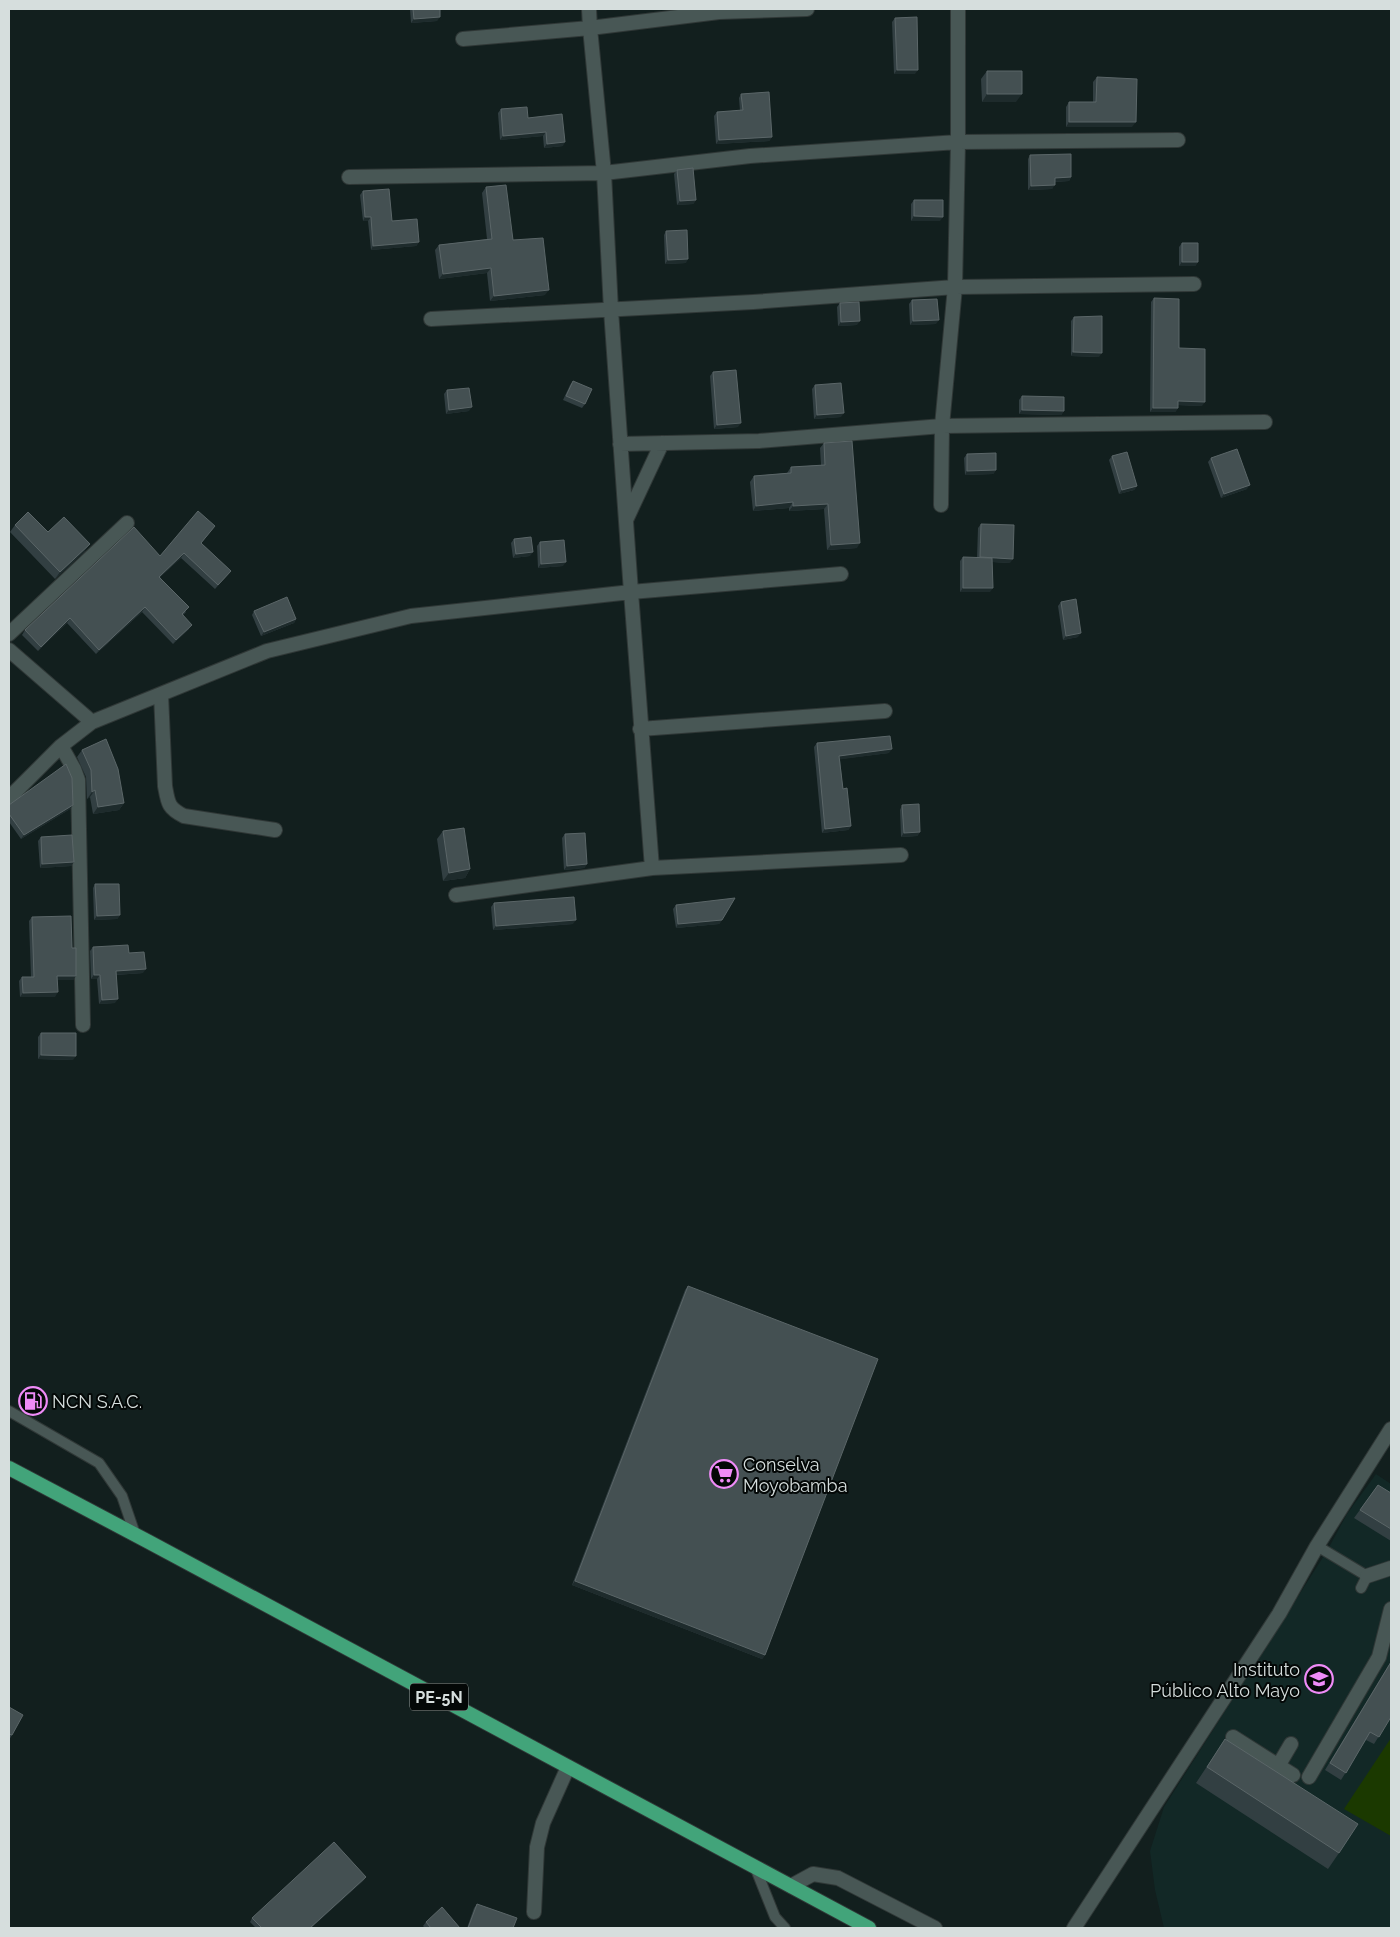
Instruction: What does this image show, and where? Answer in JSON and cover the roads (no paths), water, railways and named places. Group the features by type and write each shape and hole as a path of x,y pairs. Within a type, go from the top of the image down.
{"highway":[{"name":"PE-5N","path":"9,1468 869,1928"}],"street":[{"path":"589,9 604,173 625,520 652,868"},
{"path":"463,39 590,28 719,12 807,9"},
{"path":"941,505 942,426 955,287 958,9"},
{"path":"349,177 604,173 750,156 958,142 1178,140"},
{"path":"431,319 753,302 955,287 1194,284"},
{"path":"620,444 759,441 942,426 1265,422"},
{"path":"625,520 662,443"},
{"path":"9,634 127,523"},
{"path":"9,798 61,746 92,722 267,651 411,616 631,592 840,574"},
{"path":"9,650 92,722"},
{"path":"161,694 164,786 173,811 184,816 275,830"},
{"path":"640,729 885,711"},
{"path":"61,746 74,768 78,780 83,1025"},
{"path":"456,895 652,868 901,855"},
{"path":"1074,1928 1279,1614 1317,1546 1391,1429"},
{"path":"1364,1582 1391,1568"},
{"path":"1310,1777 1379,1656 1391,1609"},
{"path":"1233,1737 1275,1771 1290,1779 1300,1770 1310,1777 1312,1783 1309,1792"},
{"path":"1275,1771 1291,1744"},
{"path":"534,1912 537,1847 543,1823 568,1767"},
{"path":"791,1886 812,1874 838,1878 935,1928"}],"lane":[{"path":"9,1411 99,1463 122,1496 135,1534"},
{"path":"1317,1546 1364,1582"},
{"path":"755,1867 775,1917 785,1928"}],"place":[{"name":"NCN S.A.C.","path":"33,1401"},
{"name":"Conselva Moyobamba","path":"724,1474"},
{"name":"Instituto Público Alto Mayo","path":"1319,1679"}]}
